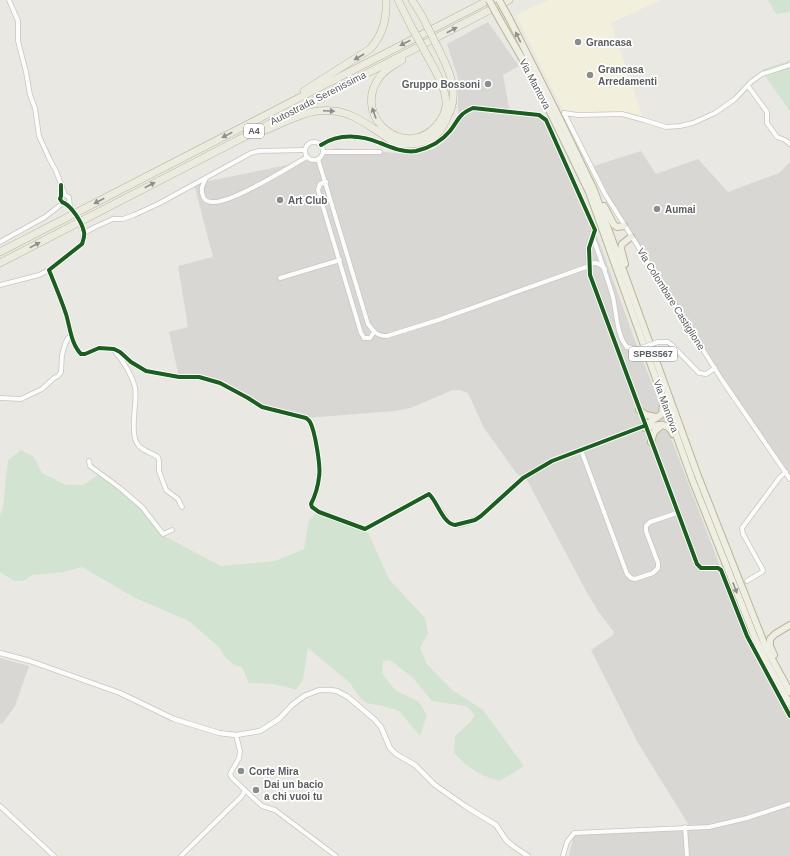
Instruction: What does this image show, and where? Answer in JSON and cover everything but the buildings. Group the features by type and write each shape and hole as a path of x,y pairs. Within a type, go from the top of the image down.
{"highway":[{"path":"261,117 370,49 378,39 383,27 386,0"},
{"path":"398,0 410,24 429,59 445,93 447,104 440,122 433,130 422,137 410,139 397,137 382,127 374,115 372,100 373,88 377,80 388,69 440,36"},
{"path":"214,152 296,118 320,111 349,114 397,143 410,144 422,142 435,136 443,127 450,112 453,102 453,82 449,69 422,16 412,0"},
{"name":"Autostrada Serenissima","path":"0,252 489,0"},
{"name":"Via Mantova","path":"489,0 534,79 589,192 692,479 755,638 790,704"},
{"name":"Via Mantova","path":"499,0 555,109 594,190 698,476 766,648 790,692"},
{"name":"Autostrada Serenissima","path":"0,264 509,0"},
{"path":"594,190 604,205 614,226 624,226"},
{"path":"629,283 626,264 621,249 624,241 631,236"},
{"path":"645,427 663,411 663,398"},
{"path":"639,410 646,415 656,417"},
{"path":"645,427 662,425 669,426 681,447"},
{"path":"650,442 654,432 662,425"},
{"path":"755,620 764,633 770,635 775,634"},
{"path":"784,681 769,642 775,634 790,625"}],"street":[{"path":"0,242 45,217 56,209 64,199 56,171 39,136 35,108 30,95 18,42 18,21 9,0"},
{"path":"790,65 762,74 748,86 767,112 767,123 778,137 790,144"},
{"name":"Via Colombare Castiglione","path":"748,86 735,99 715,113 693,123 680,126 666,127 622,114 578,115 564,113 605,194 624,226 715,368 790,479"},
{"path":"321,145 328,140 335,138 356,136 370,139 401,150 414,151 428,148 440,140 450,130 463,112 473,108 539,115 546,120 595,230 590,246 589,266 592,282 697,566 701,568 718,568 721,570 748,636 790,716"},
{"path":"313,141 321,145 323,152 318,159 312,160 307,157 305,150 307,144 313,141"},
{"path":"84,234 95,227 114,219 122,219 134,215 160,203 259,150 305,150"},
{"path":"323,152 380,152"},
{"path":"206,178 202,187 202,195 208,202 218,202 243,193 307,157"},
{"path":"318,159 368,324 374,332 380,336 387,336 438,320 594,263 598,263 605,269"},
{"path":"326,182 320,184 318,190 361,333 364,338 370,338 374,332"},
{"path":"0,285 39,275 49,270 82,244 84,234 82,227"},
{"path":"593,237 605,269 622,338 627,347 638,349 658,342 668,342 699,374 706,374 715,368"},
{"path":"590,246 596,249 599,254"},
{"path":"280,278 340,260"},
{"path":"49,270 66,314 72,336 79,352 82,354 99,348 114,349 146,371 179,377 199,377 220,384 262,407 306,418 310,422 313,430 320,469 316,494 311,504 312,507 320,512 344,520 361,529 365,529 428,494 450,524 455,525 475,520 523,478 552,461 645,427"},
{"path":"0,398 21,399 42,388 58,376 61,372 62,355 65,344 68,338 72,336"},
{"path":"114,349 126,364 135,388 135,439 139,446 158,457 159,471 166,490 178,499 182,507"},
{"path":"581,450 628,574 631,578 635,579 653,573 658,568 658,563 646,531 646,526 650,522 677,513"},
{"path":"89,461 90,466 120,488 142,507 163,534 172,530"},
{"path":"747,581 763,570 743,534 742,528 780,477 786,472"},
{"path":"0,653 30,661 120,693 174,719 219,733 236,735 260,731 268,727 279,719 298,700 309,693 330,690 337,692 348,697 374,719 381,727 390,748 396,754 415,765 435,785 496,825 510,843 528,856"},
{"path":"236,735 240,751 239,758 230,774 262,806 275,810 336,856"},
{"path":"181,856 242,796 245,790"},
{"path":"563,856 568,842 574,833 709,827 728,824 790,804"},
{"path":"0,806 54,856"},
{"path":"685,827 687,856"}],"shaded area":[{"path":"548,0 661,0 611,23 644,120 622,114 564,113 516,15"},
{"path":"488,22 519,66 503,75 509,108 539,115 546,120 595,230 638,349 663,411 666,425 747,636 790,716 790,856 569,856 574,833 690,827 638,743 591,650 613,635 614,632 598,611 585,589 527,480 517,474 484,428 468,393 453,390 410,408 395,411 306,418 262,407 220,383 199,377 179,377 169,332 188,327 178,266 213,257 194,184 307,161 335,148 409,154 434,149 449,137 458,123 458,78 447,44"},
{"path":"641,151 656,174 698,159 728,192 779,173 790,162 790,479 722,380 591,167"},
{"path":"0,658 29,666 15,706 2,724 0,723"}],"green space":[{"path":"768,0 790,0 790,12 776,14"},
{"path":"790,60 790,111 761,70"},
{"path":"21,450 34,457 42,473 66,485 83,485 98,475 111,482 140,505 164,536 221,566 275,561 304,549 309,520 320,509 366,528 389,579 425,618 428,633 420,648 427,664 451,689 483,710 524,766 500,781 480,774 470,767 454,753 455,736 471,721 475,715 466,706 432,701 413,678 390,660 383,661 382,673 395,690 419,702 427,715 420,736 399,711 366,703 359,697 350,683 308,648 303,679 296,690 273,684 249,683 242,667 234,665 224,656 219,647 189,621 135,598 82,567 64,572 32,575 23,581 14,581 0,572 0,515 3,507 8,460"}],"tunnel":[{"path":"70,207 82,227"}],"cycle path":[{"path":"321,145 335,138 350,136 373,140 393,148 416,151 426,148 439,141 450,131 461,115 473,108 539,115 546,120 595,230 589,248 590,275 697,564 701,568 718,568 721,570 747,636 790,716"},
{"path":"61,185 60,199 79,219 83,228 84,237 82,244 49,270 64,308 73,340 81,354 85,354 99,348 114,349 146,371 179,377 199,377 220,383 262,407 306,418 309,420 314,433 319,465 318,484 311,504 312,507 319,512 365,529 429,494 444,517 451,524 455,525 475,520 523,478 552,461 644,426"}],"place":[{"name":"Grancasa","path":"578,42"},
{"name":"Grancasa Arredamenti","path":"590,75"},
{"name":"Gruppo Bossoni","path":"488,84"},
{"name":"Art Club","path":"280,200"},
{"name":"Aumai","path":"657,209"},
{"name":"Corte Mira","path":"241,771"},
{"name":"Dai un bacio a chi vuoi tu","path":"256,790"}]}
